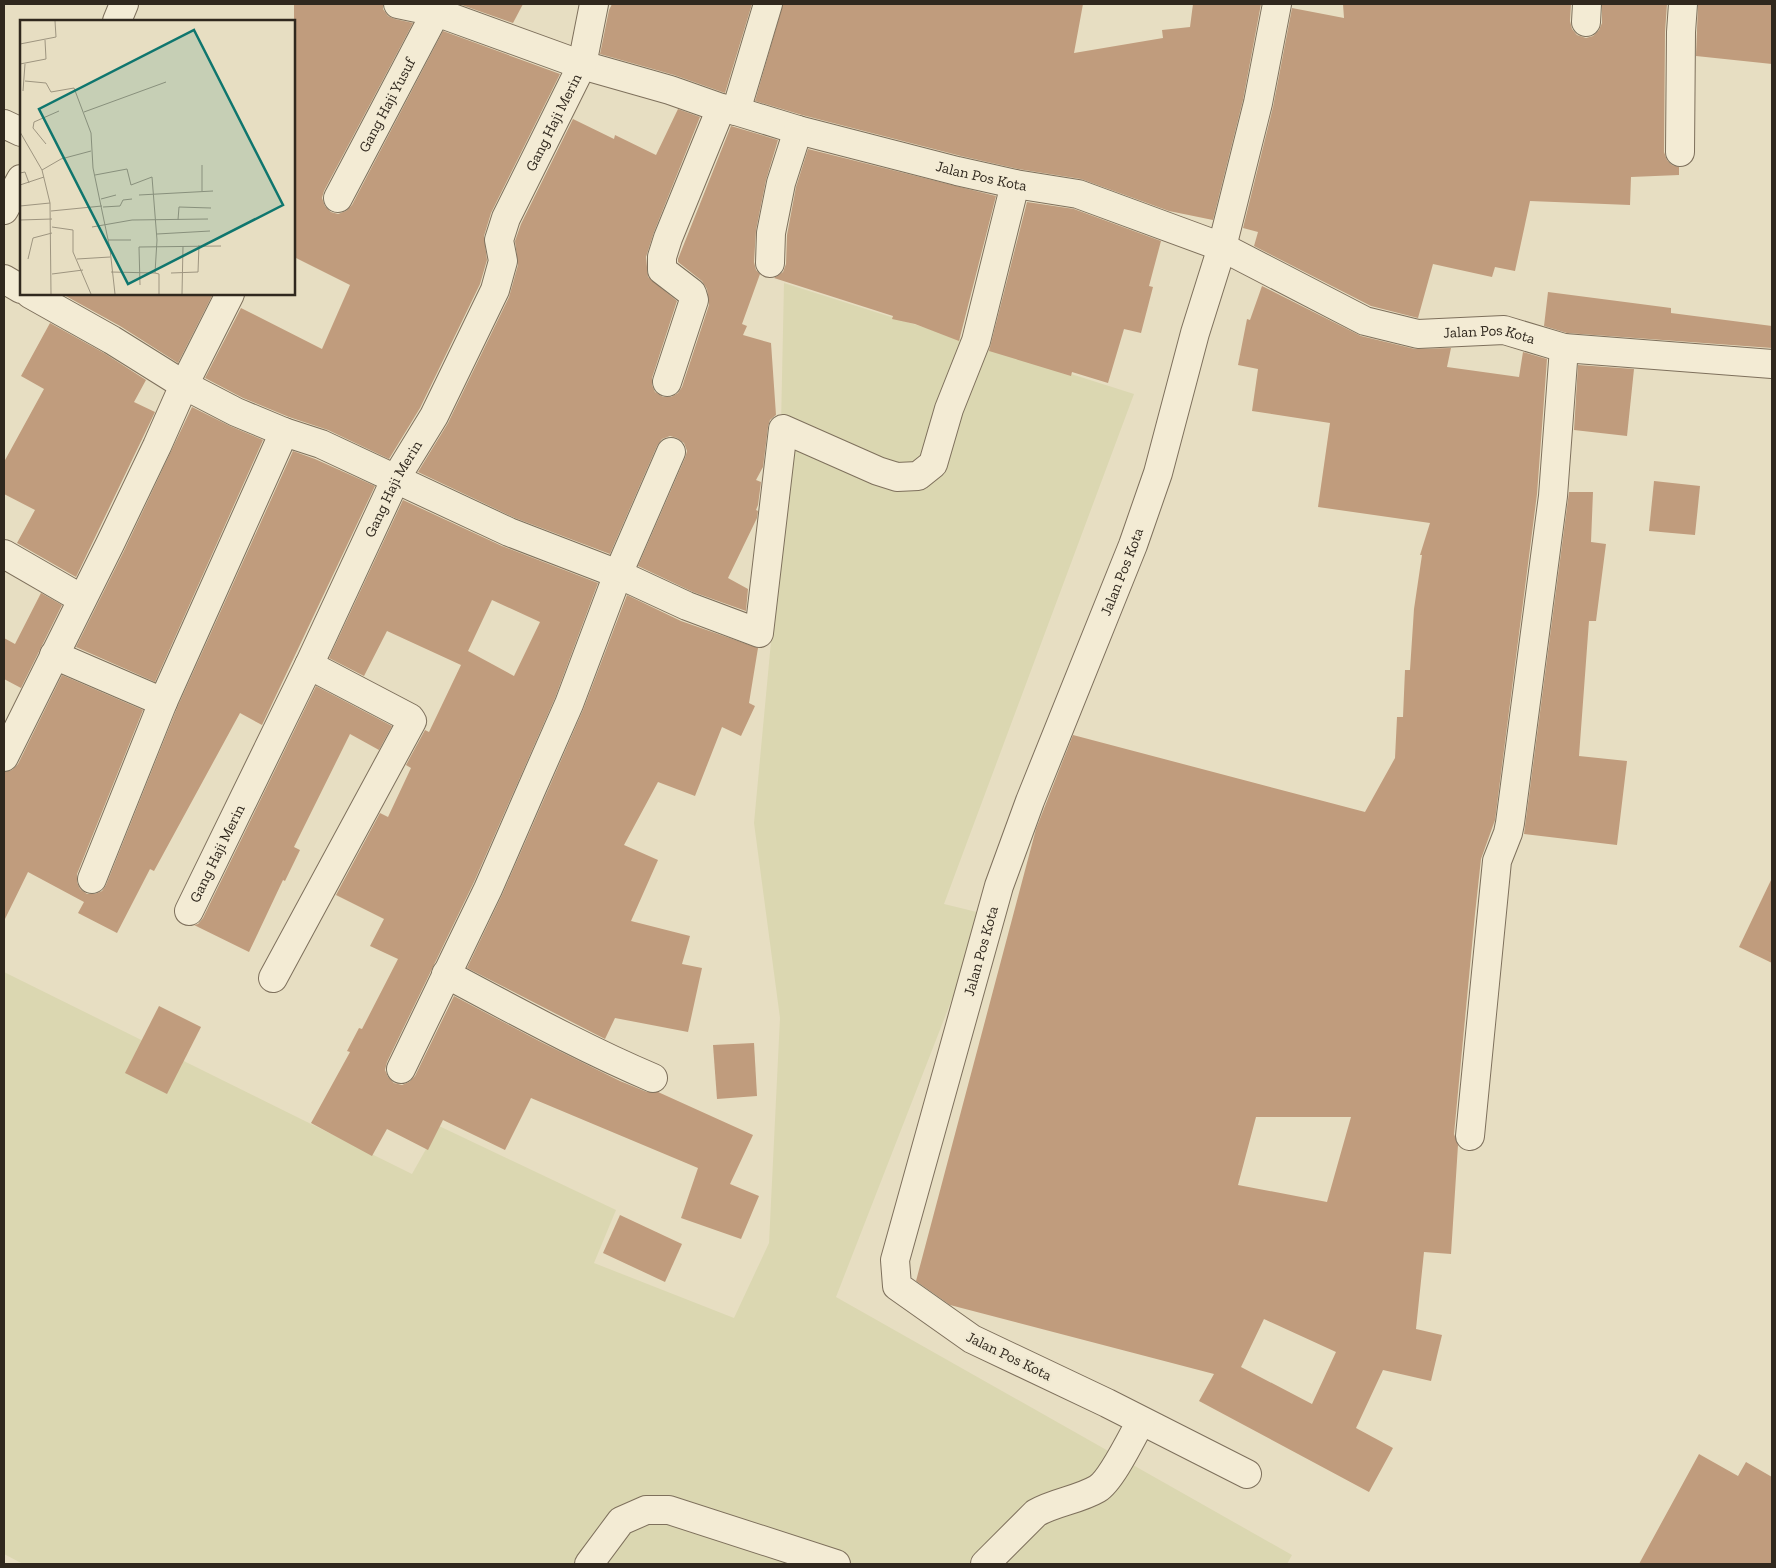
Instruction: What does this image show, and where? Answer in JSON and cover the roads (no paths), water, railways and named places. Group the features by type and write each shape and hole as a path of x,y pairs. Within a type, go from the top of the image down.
{"street":[{"path":"116,20 124,4"},
{"name":"Jalan Pos Kota","path":"398,4 436,12 582,65 798,130 957,171 1015,184 1078,194 1222,247 1365,321 1418,334 1504,330 1564,348 1772,364"},
{"name":"Gang Haji Merin","path":"189,911 309,665 396,478 434,416 495,290 503,261 499,240 506,218 582,65 594,4"},
{"path":"667,382 694,300 692,293 662,270 662,258 668,238 729,110 768,4"},
{"name":"Jalan Pos Kota","path":"1247,1474 1107,1403 972,1340 897,1286 895,1260 999,886 1030,801 1133,545 1158,472 1194,333 1222,247 1258,103 1276,4"},
{"path":"1680,152 1683,4"},
{"name":"Gang Haji Yusuf","path":"338,198 436,12"},
{"path":"4,124 20,132"},
{"path":"770,263 771,233 781,183 798,130"},
{"path":"4,210 20,181"},
{"path":"32,295 112,340 184,385 236,412 284,432 321,444 509,532 618,574 687,606 759,633 783,429 897,477 918,476 933,464 949,409 976,341 1015,184"},
{"path":"4,279 20,288"},
{"path":"4,757 11,725 54,655 229,295"},
{"path":"1470,1136 1496,861 1508,833 1513,804 1553,496 1564,348"},
{"path":"92,879 163,702 284,432"},
{"path":"402,1069 488,889 569,704 618,574 671,452"},
{"path":"4,554 82,599"},
{"path":"54,655 163,702"},
{"path":"273,978 412,721 410,718 309,665"},
{"path":"446,974 604,1057 653,1078"},
{"path":"985,1564 1036,1513 1098,1488 1108,1477 1141,1421"},
{"path":"588,1564 620,1521 646,1510 669,1510 836,1564"}]}
